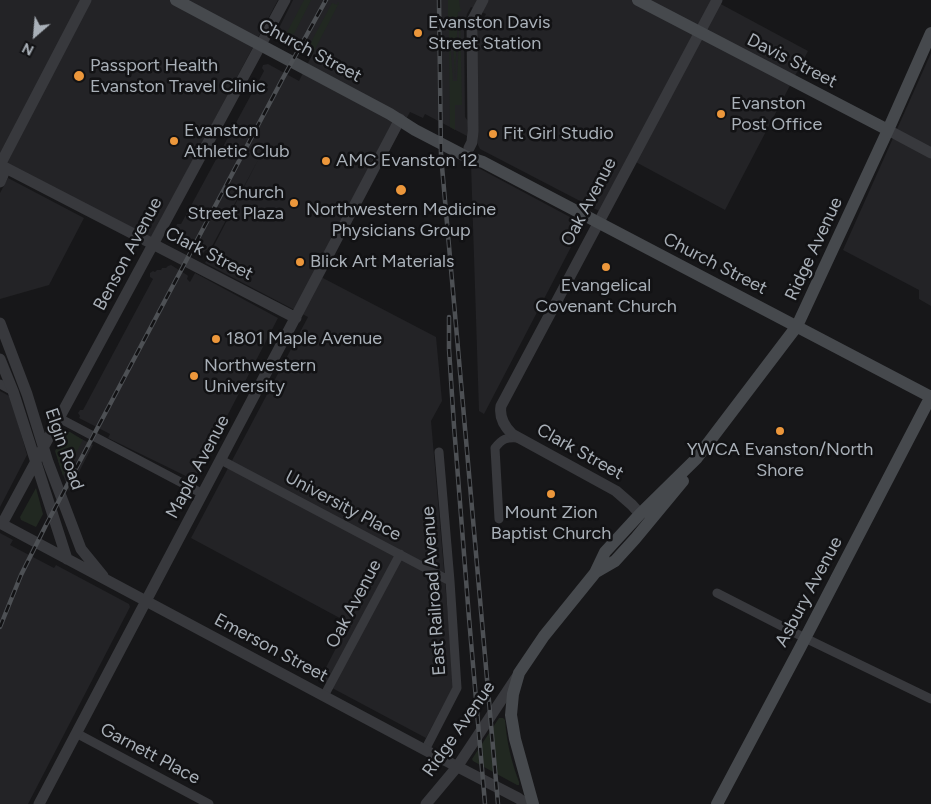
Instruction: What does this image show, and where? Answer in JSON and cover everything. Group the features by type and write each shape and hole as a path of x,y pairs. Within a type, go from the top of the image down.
{"main road":[{"name":"Church Street","path":"176,0 400,119 415,130 467,157 483,162 931,397"},
{"name":"Davis Street","path":"638,0 888,130"},
{"name":"Ridge Avenue","path":"596,573 615,561 682,483 696,460 797,326 931,33"},
{"name":"Church Street","path":"400,119 418,122 469,148 483,162"},
{"name":"Asbury Avenue","path":"717,804 931,397"},
{"name":"Ridge Avenue","path":"596,573 606,552 640,514 696,460"},
{"path":"635,539 640,523 640,514"},
{"path":"533,804 514,739 511,715 513,694 520,673 544,636 596,573"}],"street":[{"path":"0,182 3,175 0,165 86,0"},
{"name":"Benson Avenue","path":"1,524 285,0"},
{"path":"469,148 474,131 472,21 483,0"},
{"name":"Oak Avenue","path":"502,421 501,406 717,0"},
{"name":"Maple Avenue","path":"39,804 400,119"},
{"name":"Davis Street","path":"888,130 931,153"},
{"path":"0,150 12,140"},
{"name":"Clark Street","path":"0,165 296,318"},
{"name":"Elgin Road","path":"0,323 27,394 48,462 81,549 106,579"},
{"name":"Elgin Road","path":"0,359 13,391 67,559"},
{"path":"0,384 13,391"},
{"path":"59,418 203,494"},
{"name":"Clark Street","path":"502,421 506,428 518,438 616,490 640,514"},
{"path":"499,519 495,448 503,439 508,437 518,438"},
{"name":"East Railroad Avenue","path":"425,750 457,688 439,452"},
{"name":"University Place","path":"221,460 450,581"},
{"name":"Emerson Street","path":"1,524 518,798 526,804"},
{"name":"Oak Avenue","path":"324,696 400,554"},
{"path":"717,593 931,699"},
{"name":"Ridge Avenue","path":"426,804 457,767 520,673"},
{"name":"Garnett Place","path":"76,733 209,804"}],"shaded area":[{"path":"0,0 278,0 151,239 0,161"},
{"path":"293,0 718,0 717,2 808,51 725,210 632,160 605,214 480,149 478,145 477,41 478,30 486,14 471,7 464,26 467,136 425,114 423,118 410,112 321,277 436,337 442,401 431,421 454,685 426,738 319,681 349,623 191,538 308,317 205,263 258,160 210,250 206,250 203,253 200,252 197,255 180,246 176,227 177,224 181,224 264,71 263,65 268,64 299,81 312,55 303,50 306,45 294,39 291,44 283,40 284,36 277,32"},
{"path":"304,0 311,0 294,34 291,33 294,39 291,44 283,40"},
{"path":"448,0 459,0 461,9 458,12 455,78 453,39 449,39"},
{"path":"332,3 337,5 339,3 312,55 303,50 306,45 309,46"},
{"path":"460,17 462,105 455,105 455,130 450,127 449,42 453,81 457,81"},
{"path":"931,53 931,306 919,299 919,290 843,250"},
{"path":"471,164 583,224 484,414 479,411"},
{"path":"8,178 84,218 49,285 0,299 0,193"},
{"name":"Northwestern University","path":"171,265 187,275 187,279 190,282 195,273 278,318 194,480 108,438 110,434 79,418 78,413 80,410 83,410 153,279 150,277 150,273"},
{"path":"0,391 11,397 27,455 0,507"},
{"path":"67,432 83,440 63,476 55,451"},
{"path":"72,434 93,445 69,491 58,461"},
{"path":"36,488 43,514 36,527 21,520 20,517"},
{"path":"0,533 13,540 10,545 54,568 56,565 129,604 130,607 28,804 0,804"},
{"path":"499,718 505,720 510,752 519,785 472,759"}],"railway":[{"path":"0,627 21,575 46,525 326,0"},
{"path":"439,0 441,155 498,804"},
{"path":"449,317 454,426 485,804"}],"place":[{"name":"Evanston Davis Street Station","path":"418,33"},
{"name":"Passport Health Evanston Travel Clinic","path":"79,76"},
{"name":"Evanston Post Office","path":"721,114"},
{"name":"Fit Girl Studio","path":"493,134"},
{"name":"Evanston Athletic Club","path":"174,141"},
{"name":"AMC Evanston 12","path":"326,161"},
{"name":"Northwestern Medicine Physicians Group","path":"401,190"},
{"name":"Church Street Plaza","path":"294,203"},
{"name":"Blick Art Materials","path":"300,262"},
{"name":"Evangelical Covenant Church","path":"606,267"},
{"name":"1801 Maple Avenue","path":"216,339"},
{"name":"Northwestern University","path":"194,376"},
{"name":"YWCA Evanston/North Shore","path":"780,431"},
{"name":"Mount Zion Baptist Church","path":"551,494"}]}
